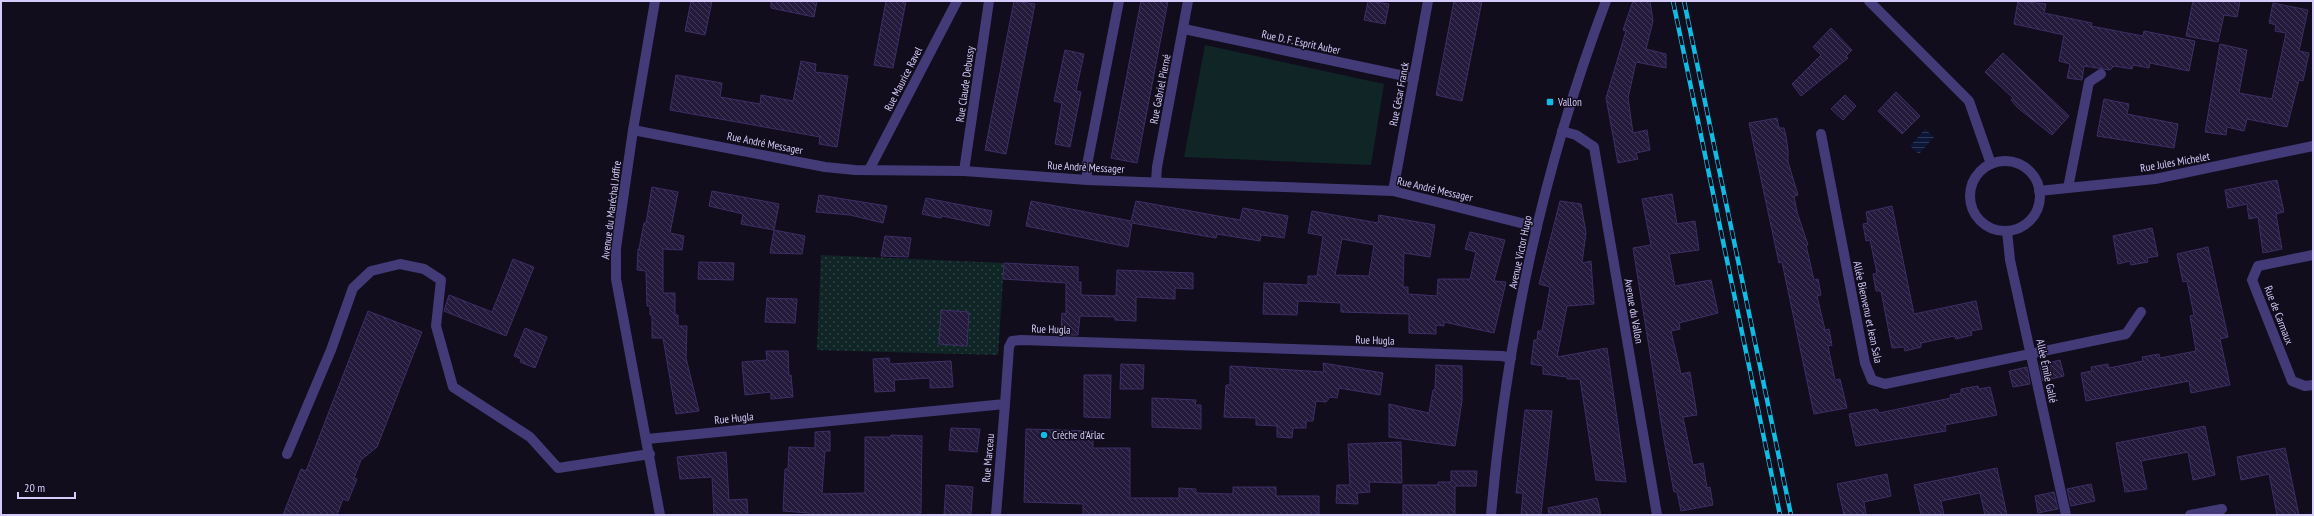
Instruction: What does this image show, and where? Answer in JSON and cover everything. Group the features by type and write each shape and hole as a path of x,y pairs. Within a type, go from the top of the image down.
{"street":[{"name":"Avenue du Maréchal Joffre","path":"655,1 633,130 616,248 616,279 650,454 660,515"},
{"name":"Rue Maurice Ravel","path":"870,168 957,1"},
{"name":"Rue Claude Debussy","path":"964,171 989,1"},
{"path":"1087,180 1087,165 1119,1"},
{"name":"Rue Gabriel Pierné","path":"1156,182 1157,167 1184,29 1188,1"},
{"name":"Rue César Franck","path":"1393,191 1428,1"},
{"name":"Avenue Victor Hugo","path":"1490,515 1498,432 1537,227 1579,71 1606,1"},
{"path":"1869,1 1969,101 1991,164"},
{"name":"Rue D. F. Esprit Auber","path":"1184,29 1414,78"},
{"path":"2068,188 2088,82 2101,74"},
{"name":"Rue André Messager","path":"633,130 825,167 856,170 870,168 964,171 1087,180 1393,191 1537,227"},
{"name":"Avenue du Vallon","path":"1562,131 1576,135 1594,147 1657,515"},
{"name":"Allée Bienvenu et Jean Sala","path":"1821,134 1865,363 1872,380 1886,384 2032,353"},
{"name":"Rue Jules Michelet","path":"2039,191 2155,179 2313,146"},
{"path":"2006,162 2022,166 2033,176 2039,191 2037,208 2028,222 2018,228 2007,231 1988,227 1980,221 1971,204 1972,185 1976,176 1991,164 2006,162"},
{"name":"Allée Émile Gallé","path":"2007,231 2010,260 2032,353 2066,515"},
{"name":"Rue de Carmaux","path":"2313,255 2258,266 2252,280 2292,382 2305,386 2313,385"},
{"path":"287,454 331,350 354,288 371,271 400,264 424,269 441,280 436,326 453,387 530,437 558,468 650,454"},
{"path":"2032,353 2126,334 2141,312"},
{"name":"Rue Hugla","path":"647,439 1005,404 1009,347 1012,341 1020,340 1502,356 1511,358"},
{"name":"Rue Marceau","path":"996,515 1005,404"},
{"path":"2190,515 2222,509"}],"green space":[{"path":"1205,45 1384,84 1371,165 1184,157"},
{"path":"821,255 1004,263 998,355 817,350"}],"water":[{"path":"1925,129 1934,137 1919,154 1910,146"}],"building":[{"path":"691,1 712,1 705,35 685,31"},
{"path":"771,1 817,1 814,17 771,8"},
{"path":"886,1 906,1 893,68 874,65"},
{"path":"1014,1 1035,4 1006,154 985,150"},
{"path":"1141,1 1168,1 1137,163 1111,158"},
{"path":"1368,1 1389,4 1385,24 1364,20"},
{"path":"1454,1 1482,1 1462,101 1436,95"},
{"path":"1633,1 1650,1 1653,21 1646,49 1666,54 1666,68 1636,62 1628,98 1633,133 1647,130 1650,150 1636,153 1638,159 1618,163 1606,98 1626,31 1623,30"},
{"path":"2018,1 2046,4 2044,13 2092,23 2091,26 2143,36 2144,31 2195,41 2189,71 2150,63 2149,68 2133,65 2132,69 2114,66 2110,70 2084,66 2082,80 2067,78 2070,64 2059,61 2064,35 2014,24"},
{"path":"2193,1 2240,1 2237,17 2224,15 2218,42 2186,36"},
{"path":"2273,3 2308,10 2299,51 2309,53 2303,81 2299,80 2287,127 2247,119 2244,131 2227,127 2226,135 2205,132 2220,44 2247,50 2239,93 2272,99 2286,33 2275,31 2276,25 2269,23"},
{"path":"1831,28 1852,50 1846,56 1848,58 1801,96 1792,84 1821,55 1813,47"},
{"path":"1065,50 1084,54 1076,91 1081,92 1070,147 1055,144 1062,103 1054,101"},
{"path":"2003,53 2069,116 2052,135 2018,108 2011,100 2013,98 1985,72"},
{"path":"801,61 816,64 815,72 848,76 837,147 819,144 820,137 670,110 676,75 722,83 720,97 760,104 761,95 793,101"},
{"path":"1896,92 1920,116 1902,134 1878,111"},
{"path":"1845,95 1856,106 1843,120 1831,109"},
{"path":"2104,99 2129,104 2127,114 2178,124 2174,148 2097,136"},
{"path":"1777,118 1779,128 1784,128 1788,150 1788,162 1798,195 1794,196 1797,212 1808,245 1806,245 1814,280 1818,279 1821,295 1817,296 1825,330 1829,329 1832,345 1828,346 1835,380 1840,379 1847,408 1814,414 1782,262 1779,263 1749,123"},
{"path":"2277,180 2284,212 2276,214 2282,249 2263,253 2258,217 2249,219 2247,204 2228,208 2225,190"},
{"path":"652,187 678,192 670,233 684,236 682,250 663,249 663,293 675,293 675,315 678,315 678,326 687,326 686,358 699,411 676,414 663,338 652,338 652,315 650,315 650,306 647,306 646,271 637,270 638,249 644,223 646,223"},
{"path":"712,191 779,204 774,230 741,224 743,214 709,206"},
{"path":"1672,194 1677,224 1695,221 1699,250 1669,254 1675,286 1711,280 1718,313 1679,323 1680,329 1671,331 1681,374 1690,372 1697,415 1683,417 1693,465 1703,463 1707,488 1710,487 1713,505 1681,511 1677,492 1674,492 1664,440 1633,248 1651,245 1642,199"},
{"path":"819,195 887,206 883,223 850,215 816,212"},
{"path":"926,198 992,211 989,226 942,216 941,218 922,214"},
{"path":"1031,201 1131,221 1136,201 1240,220 1243,208 1288,216 1284,238 1261,235 1260,241 1217,234 1216,238 1132,223 1128,247 1026,226"},
{"path":"1560,201 1581,204 1586,233 1582,263 1591,261 1594,304 1567,306 1557,357 1607,348 1626,482 1596,480 1580,379 1567,379 1567,377 1543,374 1543,366 1531,364 1534,340 1537,340 1538,331 1542,331 1550,287 1539,284"},
{"path":"1892,206 1914,314 1976,301 1982,329 1971,331 1972,335 1956,339 1954,336 1921,343 1921,347 1905,351 1904,347 1892,348 1881,291 1876,291 1873,274 1877,273 1870,240 1866,241 1863,224 1868,223 1866,212"},
{"path":"1312,211 1378,223 1379,215 1435,225 1430,257 1404,253 1403,287 1408,287 1408,294 1437,296 1438,279 1470,279 1476,252 1465,249 1470,232 1505,240 1494,281 1506,282 1494,333 1444,322 1444,326 1436,325 1436,334 1409,333 1409,314 1341,312 1341,303 1298,301 1297,315 1263,314 1264,283 1308,285 1308,276 1317,276 1323,236 1308,233","holes":["1342,239 1374,245 1369,276 1335,275"]},
{"path":"2152,228 2158,256 2147,258 2148,262 2131,265 2130,261 2118,264 2113,236"},
{"path":"774,230 805,236 802,254 770,253"},
{"path":"885,236 911,238 908,257 881,256"},
{"path":"2208,247 2228,337 2220,339 2230,385 2191,393 2189,381 2086,401 2081,373 2092,371 2091,367 2108,364 2109,368 2143,361 2142,357 2159,354 2160,358 2196,351 2190,316 2194,315 2187,281 2183,282 2177,254"},
{"path":"513,259 534,267 506,336 444,311 449,295 492,312"},
{"path":"699,262 734,263 733,280 698,279"},
{"path":"1004,263 1078,267 1078,282 1081,282 1081,295 1116,296 1117,270 1193,273 1193,289 1175,288 1175,299 1136,297 1136,321 1115,320 1115,317 1080,316 1078,335 1066,335 1066,329 1061,329 1062,313 1066,314 1066,283 1003,279"},
{"path":"767,298 797,299 795,323 765,322"},
{"path":"941,310 969,312 967,346 939,344"},
{"path":"368,311 422,332 377,447 361,460 354,478 357,479 348,501 343,499 337,515 283,515 301,469 306,471"},
{"path":"525,328 547,337 535,368 520,362 521,359 514,356"},
{"path":"766,351 788,351 789,376 791,375 793,397 771,399 771,392 745,395 742,362 767,360"},
{"path":"889,358 890,364 951,361 953,387 930,388 930,378 894,380 895,391 875,392 873,359"},
{"path":"2060,360 2064,376 2043,381 2040,365"},
{"path":"1323,363 1383,373 1380,395 1339,388 1337,398 1330,397 1326,402 1316,401 1313,421 1306,421 1306,428 1293,428 1292,438 1277,437 1277,426 1256,425 1256,418 1224,417 1226,385 1230,385 1230,366 1324,372"},
{"path":"1121,364 1144,365 1143,389 1120,389"},
{"path":"1436,365 1462,366 1462,401 1455,446 1389,437 1389,404 1429,413 1433,390 1435,390"},
{"path":"2027,367 2030,384 2013,387 2009,371"},
{"path":"1084,375 1111,375 1110,418 1084,417"},
{"path":"1978,386 1979,389 1990,387 1997,415 1945,425 1946,431 1856,446 1849,414 1877,409 1879,413 1951,398 1950,395 1961,393 1961,389"},
{"path":"1152,398 1196,400 1195,405 1201,405 1201,429 1152,427"},
{"path":"1525,410 1552,411 1541,515 1521,515 1523,493 1516,493"},
{"path":"2205,426 2215,475 2193,480 2188,452 2141,461 2147,489 2125,492 2116,443"},
{"path":"951,428 980,429 977,452 949,450"},
{"path":"1026,429 1093,431 1093,448 1130,448 1130,498 1179,498 1179,488 1196,489 1196,493 1233,494 1233,487 1276,487 1276,496 1319,496 1319,515 1083,515 1083,504 1024,502"},
{"path":"830,431 830,451 825,451 822,494 865,493 865,437 891,437 891,435 922,436 921,513 918,513 918,515 809,515 809,513 783,511 785,469 788,469 789,447 815,448 815,432"},
{"path":"1401,442 1402,483 1369,482 1370,492 1357,493 1358,504 1336,503 1337,485 1350,485 1348,444"},
{"path":"2285,448 2299,515 2277,515 2269,474 2241,480 2237,457"},
{"path":"726,452 729,500 747,499 748,515 714,515 712,477 680,479 677,457"},
{"path":"1997,468 2007,515 1985,515 1980,493 1941,501 1944,515 1921,515 1914,485"},
{"path":"1451,471 1477,471 1476,486 1455,486 1455,515 1403,515 1403,485 1438,485 1438,482 1451,482"},
{"path":"1887,474 1891,496 1864,502 1866,515 1844,515 1837,484"},
{"path":"2091,484 2095,501 2071,506 2067,489"},
{"path":"946,485 973,487 971,515 944,515"},
{"path":"2054,492 2058,509 2038,513 2035,496"},
{"path":"1597,498 1601,515 1549,515 1548,508"}],"railway":[{"path":"1673,1 1780,515"},
{"path":"1684,1 1791,515"}],"place":[{"name":"Vallon","path":"1550,102"},
{"name":"Crèche d'Arlac","path":"1044,435"}]}
